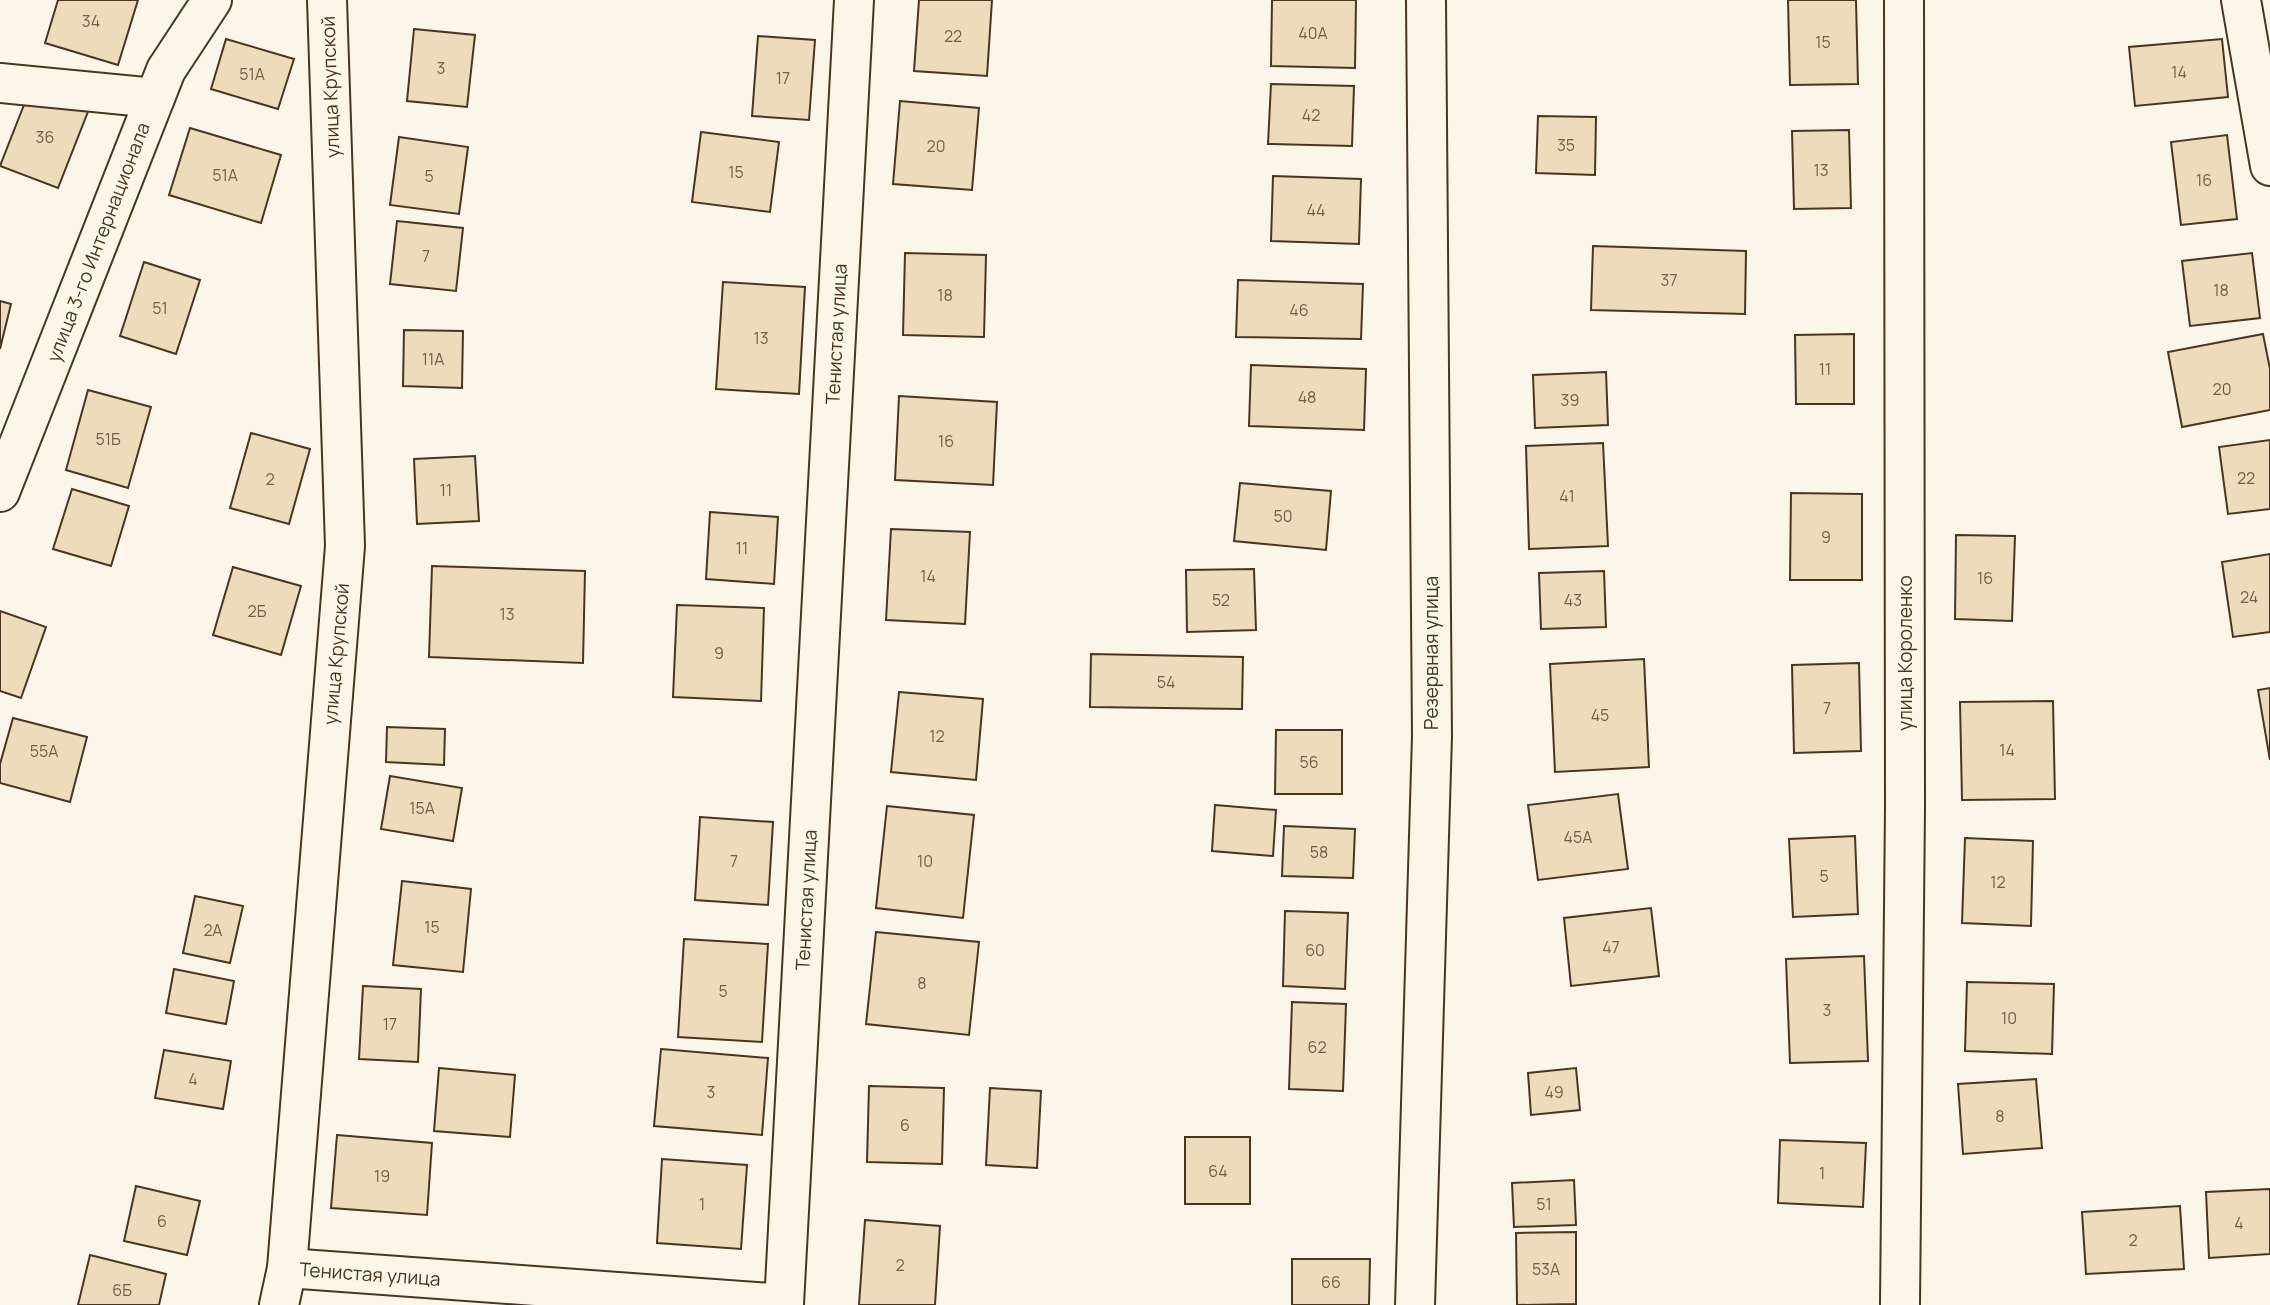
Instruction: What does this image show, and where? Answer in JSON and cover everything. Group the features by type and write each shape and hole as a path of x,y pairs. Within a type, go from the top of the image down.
{"street":[{"name":"улица 3-го Интернационала","path":"0,492 166,71 212,0"},
{"name":"улица Крупской","path":"279,1305 287,1268 345,546 327,0"},
{"name":"Тенистая улица","path":"287,1268 784,1304 854,0"},
{"name":"Резервная улица","path":"1415,1305 1432,736 1426,0"},
{"name":"улица Короленко","path":"1900,1305 1905,808 1904,0"},
{"path":"2241,0 2270,166"},
{"path":"0,83 155,98"}],"building":[{"path":"58,0 138,0 118,65 45,43"},
{"path":"919,0 992,0 987,76 914,71"},
{"path":"1272,0 1356,0 1355,68 1271,66"},
{"path":"1788,0 1856,0 1858,84 1790,85"},
{"path":"414,29 475,35 467,107 407,101"},
{"path":"758,36 815,40 809,120 752,116"},
{"path":"226,39 294,59 278,109 211,89"},
{"path":"2222,39 2228,97 2135,106 2129,47"},
{"path":"1271,84 1354,86 1352,146 1268,144"},
{"path":"31,87 89,109 58,188 0,166"},
{"path":"900,101 979,108 972,190 893,184"},
{"path":"1538,116 1596,117 1595,175 1536,173"},
{"path":"190,128 281,155 261,223 169,195"},
{"path":"1849,130 1851,208 1794,209 1792,131"},
{"path":"701,132 779,142 770,212 692,202"},
{"path":"2227,135 2237,219 2181,225 2171,142"},
{"path":"399,137 468,147 459,214 390,205"},
{"path":"1273,176 1361,179 1359,244 1271,241"},
{"path":"397,221 463,228 456,291 390,284"},
{"path":"1593,246 1746,251 1745,314 1591,310"},
{"path":"905,253 986,255 984,337 903,335"},
{"path":"2252,253 2260,318 2190,326 2182,261"},
{"path":"144,262 200,280 176,354 120,336"},
{"path":"1238,280 1363,284 1361,339 1236,337"},
{"path":"723,282 805,287 799,394 716,389"},
{"path":"0,301 11,304 0,349"},
{"path":"404,330 463,331 462,388 403,386"},
{"path":"1854,334 1854,404 1796,404 1795,335"},
{"path":"2263,334 2270,369 2270,410 2182,427 2168,352"},
{"path":"1251,365 1366,369 1364,430 1249,426"},
{"path":"1606,372 1608,425 1535,428 1533,375"},
{"path":"88,390 151,407 128,488 66,470"},
{"path":"899,396 997,402 993,485 895,480"},
{"path":"251,433 310,449 289,524 230,508"},
{"path":"2270,440 2270,509 2228,514 2219,447"},
{"path":"1603,443 1608,546 1529,549 1526,446"},
{"path":"475,456 479,521 417,524 414,459"},
{"path":"1240,483 1331,491 1326,550 1234,541"},
{"path":"72,489 129,506 111,566 53,549"},
{"path":"1791,493 1862,494 1862,580 1790,580"},
{"path":"710,512 778,517 774,584 706,579"},
{"path":"891,529 970,532 965,624 886,620"},
{"path":"1956,535 2015,536 2012,621 1955,619"},
{"path":"2270,554 2270,632 2233,637 2222,562"},
{"path":"432,566 585,571 583,663 429,657"},
{"path":"233,567 301,586 281,655 213,635"},
{"path":"1254,569 1256,630 1187,632 1186,570"},
{"path":"1604,571 1606,627 1541,629 1539,573"},
{"path":"677,605 764,608 761,701 673,697"},
{"path":"0,611 46,627 21,698 0,691"},
{"path":"1091,654 1243,657 1242,709 1090,707"},
{"path":"1644,659 1649,767 1555,772 1550,664"},
{"path":"1859,663 1861,751 1794,753 1792,665"},
{"path":"2270,688 2270,760 2258,690"},
{"path":"899,692 983,699 976,780 891,772"},
{"path":"2053,701 2055,799 1962,800 1960,702"},
{"path":"13,718 87,737 70,802 0,783 0,764"},
{"path":"387,727 445,729 444,765 386,762"},
{"path":"1276,730 1342,730 1342,794 1275,794"},
{"path":"390,776 462,788 453,841 381,829"},
{"path":"1618,794 1628,869 1538,880 1528,805"},
{"path":"1215,805 1276,810 1273,856 1212,851"},
{"path":"887,806 974,815 963,918 876,908"},
{"path":"700,817 773,822 768,905 695,900"},
{"path":"1284,826 1355,829 1353,878 1282,876"},
{"path":"1855,836 1858,914 1793,917 1789,839"},
{"path":"1965,838 2033,841 2031,926 1962,923"},
{"path":"402,881 471,889 463,972 393,965"},
{"path":"195,896 243,906 230,963 183,953"},
{"path":"1651,908 1659,976 1571,986 1564,918"},
{"path":"1285,911 1348,913 1345,989 1283,986"},
{"path":"876,932 979,942 969,1035 866,1024"},
{"path":"684,939 768,944 762,1042 678,1037"},
{"path":"1864,956 1868,1061 1790,1063 1786,959"},
{"path":"174,969 234,981 226,1024 166,1013"},
{"path":"1967,982 2054,984 2052,1054 1965,1051"},
{"path":"363,986 421,989 418,1062 359,1059"},
{"path":"1292,1002 1346,1004 1343,1091 1289,1089"},
{"path":"661,1049 768,1058 762,1135 654,1126"},
{"path":"164,1050 231,1061 223,1109 155,1098"},
{"path":"439,1068 515,1075 510,1137 434,1131"},
{"path":"1576,1068 1580,1110 1531,1115 1528,1073"},
{"path":"2036,1079 2042,1148 1963,1154 1958,1084"},
{"path":"869,1086 944,1088 942,1164 867,1162"},
{"path":"990,1088 1041,1091 1037,1168 986,1165"},
{"path":"337,1135 432,1143 427,1215 331,1208"},
{"path":"1185,1137 1250,1137 1250,1204 1185,1204"},
{"path":"1780,1140 1866,1143 1863,1207 1778,1203"},
{"path":"662,1159 747,1165 741,1249 657,1243"},
{"path":"1574,1180 1576,1225 1514,1227 1512,1183"},
{"path":"136,1186 200,1201 187,1255 124,1241"},
{"path":"2270,1189 2270,1254 2209,1258 2206,1192"},
{"path":"2180,1206 2184,1269 2086,1274 2082,1212"},
{"path":"865,1220 940,1226 935,1305 859,1305"},
{"path":"1576,1232 1576,1304 1517,1305 1516,1233"},
{"path":"90,1255 166,1274 159,1305 78,1305"},
{"path":"1292,1259 1370,1259 1369,1305 1292,1305"}]}
